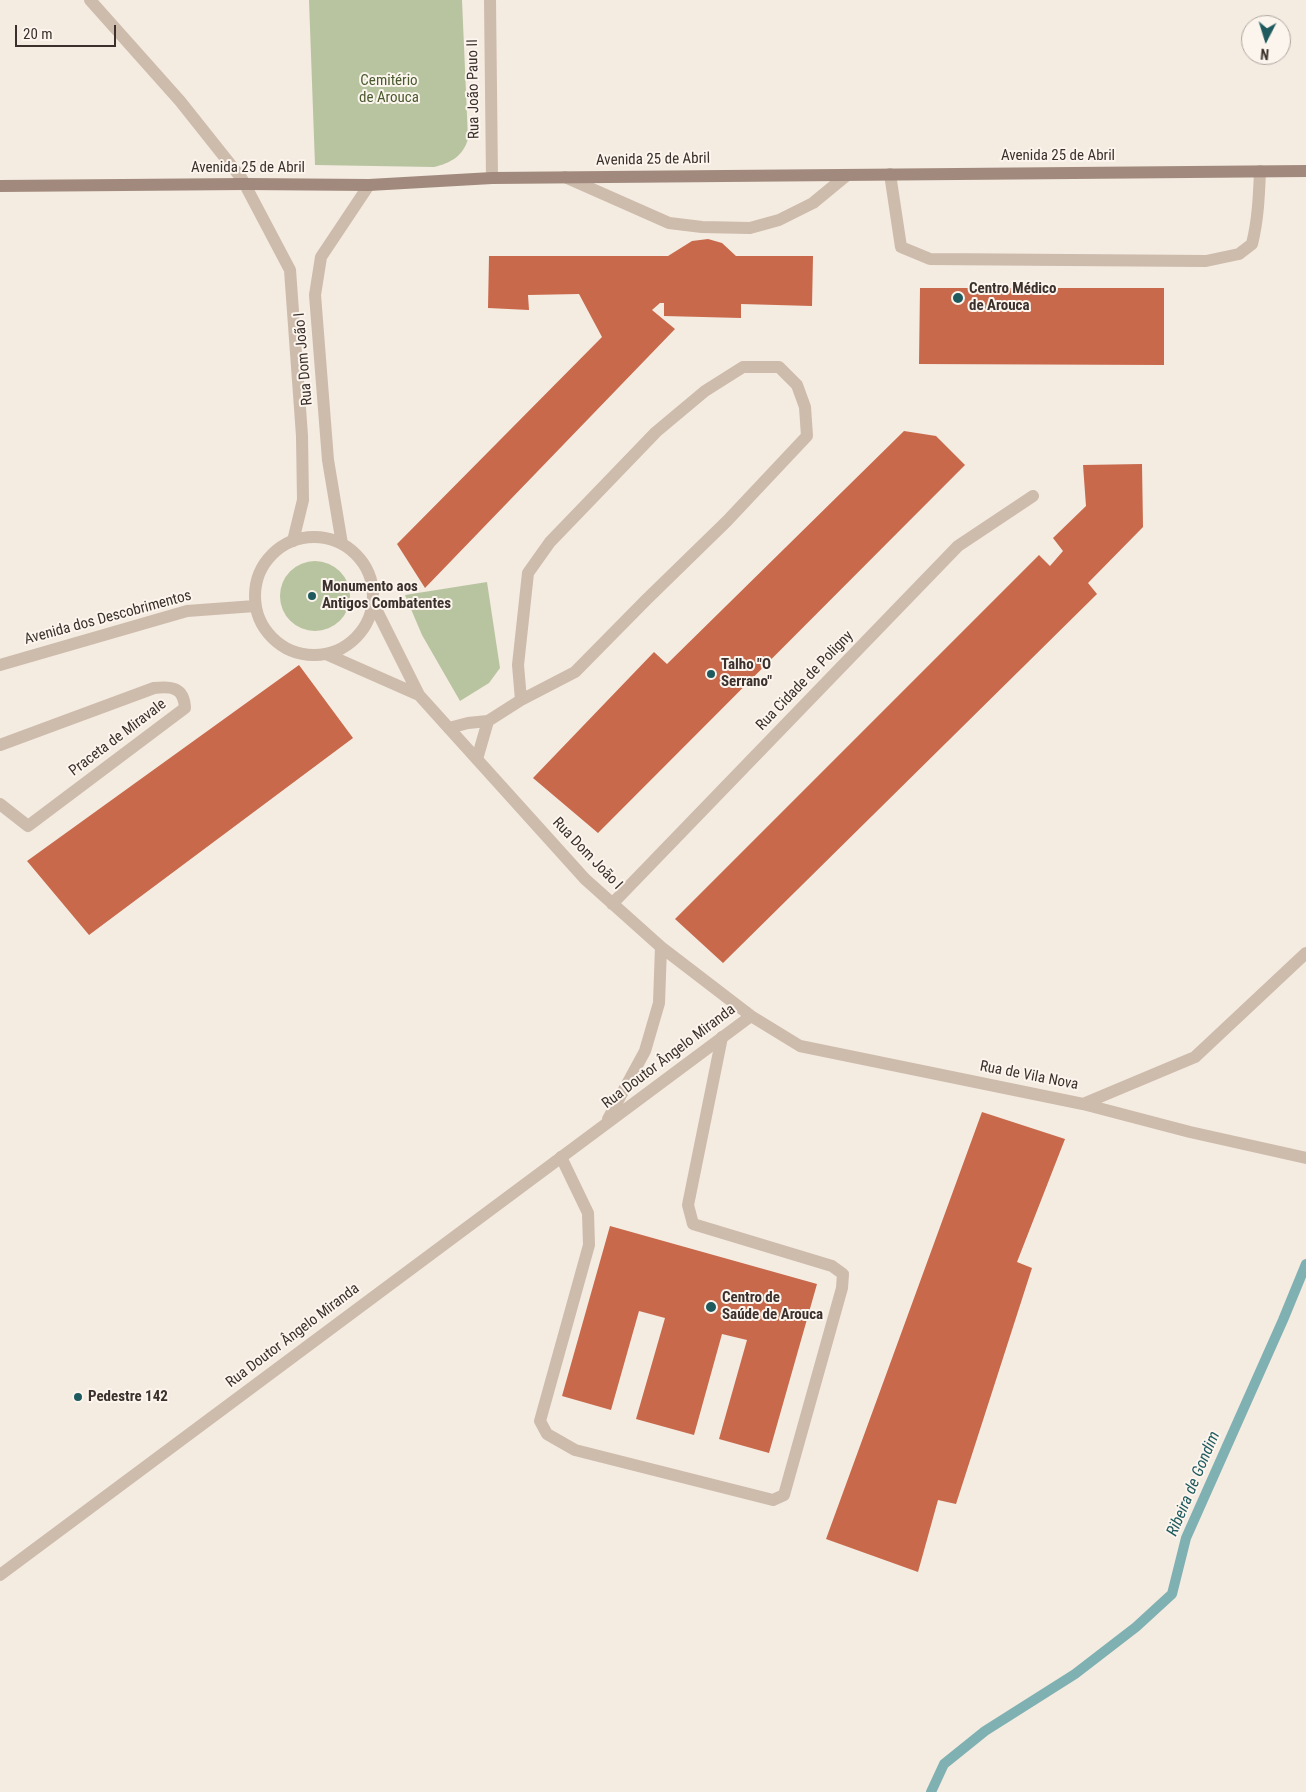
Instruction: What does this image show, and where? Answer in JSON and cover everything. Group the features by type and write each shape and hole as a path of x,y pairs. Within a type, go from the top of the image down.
{"main road":[{"name":"Avenida 25 de Abril","path":"0,186 369,185 492,178 1306,171"}],"street":[{"name":"Rua Dom João I","path":"90,0 180,101 244,184 290,270 302,436 303,500 293,541"},
{"name":"Rua João Pauo II","path":"490,0 492,178"},
{"path":"890,174 901,247 930,259 1206,260 1239,254 1252,244 1258,211 1260,171"},
{"path":"565,177 669,223 702,227 750,228 779,220 813,203 847,174"},
{"name":"Rua Dom João I","path":"342,544 328,460 315,295 321,257 369,185"},
{"path":"449,728 488,720 521,700 575,672 727,521 807,436 805,407 797,385 779,367 743,367 704,391 656,432 550,542 528,573 518,665 521,700"},
{"name":"Rua Cidade de Poligny","path":"612,904 958,546 1033,496"},
{"name":"Rua Dom João I","path":"309,538 326,538 342,544 356,555 366,569 372,586 373,603 368,620 358,635 344,647 326,654 307,655 289,650 273,639 262,624 256,606 256,586 262,567 275,552 293,541 309,538"},
{"name":"Rua Dom João I","path":"373,603 419,695 585,880 660,948 751,1016"},
{"name":"Avenida dos Descobrimentos","path":"0,665 187,611 256,606"},
{"name":"Rua Dom João I","path":"326,654 419,695"},
{"name":"Praceta de Miravale","path":"0,745 154,688 170,686 176,689 185,700 186,708 28,826 0,804"},
{"path":"477,759 488,720"},
{"name":"Rua Doutor Ângelo Miranda","path":"606,1124 645,1052 659,1003 660,948"},
{"path":"1083,1104 1195,1057 1306,953"},
{"name":"Rua Doutor Ângelo Miranda","path":"0,1575 751,1016"},
{"name":"Rua de Vila Nova","path":"751,1016 800,1046 1083,1104 1190,1132 1306,1158"},
{"path":"562,1157 588,1213 589,1246 540,1421 547,1434 575,1450 773,1500 784,1495 842,1288 844,1274 832,1266 693,1224 688,1205 722,1037"}],"green space":[{"name":"Cemitério de Arouca","path":"309,0 462,0 468,139 463,150 456,158 434,167 315,165"},
{"path":"315,561 328,564 340,571 347,583 350,596 347,609 340,621 328,628 315,631 302,628 290,621 283,609 280,596 283,583 290,571 302,564"},
{"path":"487,582 500,668 489,683 460,701 422,635 405,595"}],"building":[{"path":"708,239 722,243 736,256 813,256 812,306 741,304 741,318 664,316 664,303 660,303 652,310 675,329 425,588 397,544 602,337 579,294 528,295 529,310 488,308 489,256 668,256 692,241"},
{"path":"920,288 1164,288 1164,365 919,364"},
{"path":"904,431 936,436 965,465 598,833 533,778 654,652 667,664"},
{"path":"1142,464 1143,527 1088,583 1097,594 723,963 675,919 1039,555 1050,566 1063,551 1053,538 1086,506 1083,465"},
{"path":"299,665 353,738 89,935 27,861"},
{"path":"982,1112 1065,1139 1017,1262 1032,1268 956,1504 938,1500 918,1572 826,1539"},
{"name":"Centro de Saúde de Arouca","path":"610,1226 817,1284 769,1453 719,1439 747,1340 722,1334 694,1435 636,1419 665,1318 639,1311 611,1410 562,1396"}],"waterway":[{"name":"Ribeira de Gondim","path":"931,1792 944,1764 985,1731 1075,1674 1136,1627 1172,1594 1186,1538 1306,1264"}],"place":[{"name":"Centro Médico de Arouca","path":"958,298"},
{"name":"Monumento aos Antigos Combatentes","path":"312,596"},
{"name":"Talho \"O Serrano\"","path":"711,674"},
{"name":"Centro de Saúde de Arouca","path":"711,1307"},
{"name":"Pedestre 142","path":"78,1397"}]}
